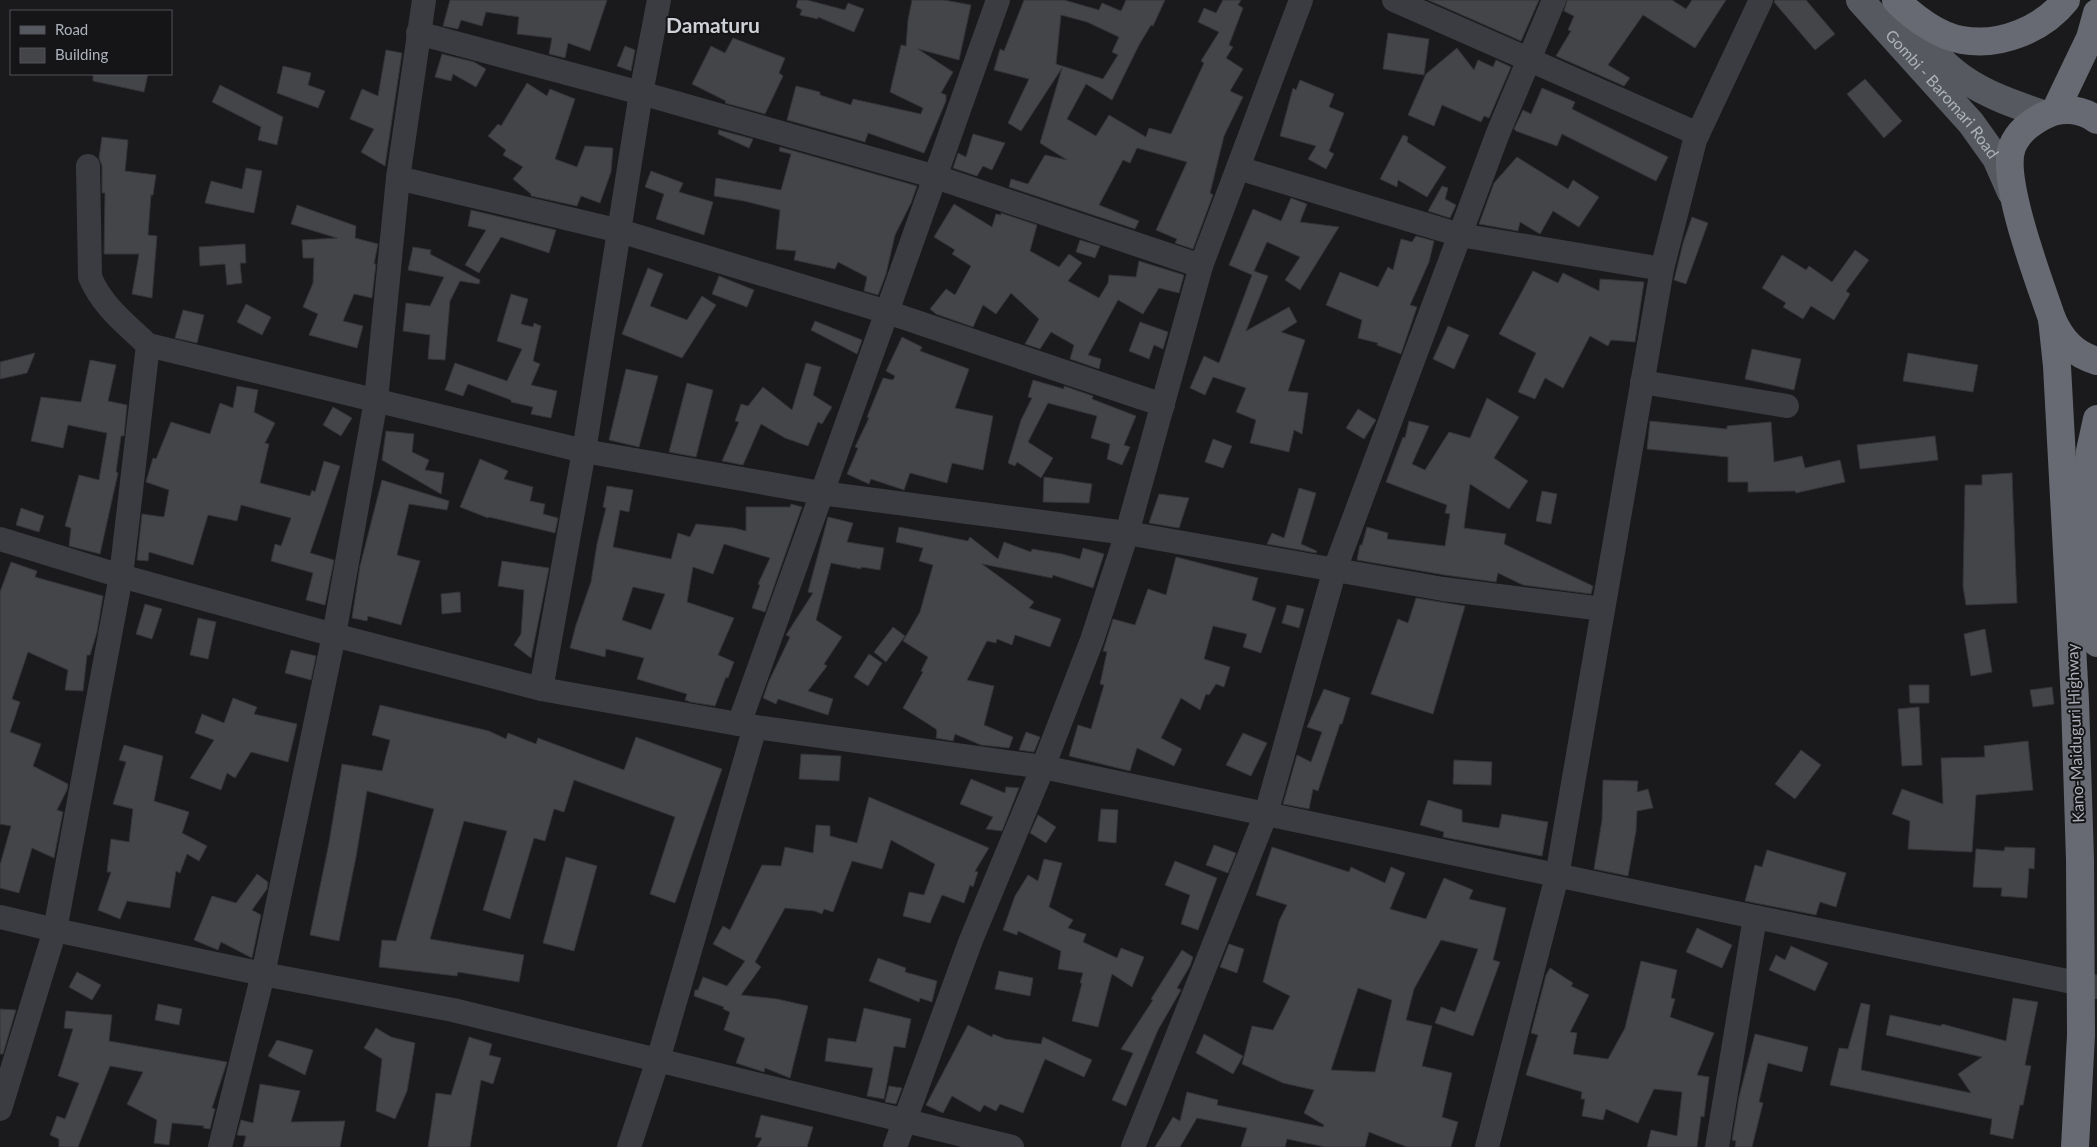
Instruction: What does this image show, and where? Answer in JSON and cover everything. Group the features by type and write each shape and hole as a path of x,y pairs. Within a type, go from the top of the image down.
{"highway":[{"path":"1896,0 1926,24 1944,34 1961,40 1982,42 2005,38 2023,32 2058,11 2066,0"},
{"path":"2050,113 2090,38 2097,13"},
{"path":"2097,120 2090,114 2072,110 2050,113 2026,126 2017,136 2011,148 2009,167 2013,197 2052,320 2067,344 2078,354 2097,361"},
{"name":"Kano-Maiduguri Highway","path":"2052,320 2057,366 2075,701 2081,923 2089,986 2081,1036 2075,1147"},
{"name":"Kano-Maiduguri Highway","path":"2097,419 2090,451 2093,464 2097,642"}],"main road":[{"name":"Gombi - Baromari Road","path":"1860,0 1970,124 1996,158 2013,197"},
{"name":"Gombi - Baromari Road","path":"1892,0 1937,56 1959,76 2002,99 2050,113"}],"street":[{"path":"220,1147 263,974 334,636 376,400 398,178 424,0"},
{"path":"541,689 584,450 659,0"},
{"path":"629,1147 658,1060 747,725 821,493 998,0"},
{"path":"895,1147 971,940 1043,767 1092,640 1127,533 1201,266 1301,0"},
{"path":"1394,0 1530,58 1698,134"},
{"path":"1133,1147 1266,814 1335,569 1498,132 1554,0"},
{"path":"1487,1147 1557,876 1662,269 1698,134 1761,0"},
{"path":"418,33 642,93 936,177 1201,266"},
{"path":"88,166 90,277 96,293 107,306 148,345 584,450 821,493 1127,533 1443,589 1602,609"},
{"path":"1238,168 1460,235 1662,269"},
{"path":"398,178 620,231 887,312 1163,406"},
{"path":"0,1109 55,930 121,576 148,345"},
{"path":"1642,382 1787,406"},
{"path":"0,539 121,576 334,636 541,689 747,725 1043,767 2089,986"},
{"path":"0,917 263,974 453,1010 1012,1147"},
{"path":"1717,1147 1755,917"}],"building":[{"path":"450,0 607,0 590,51 568,43 565,58 549,54 552,38 517,34 519,17 486,12 482,26 461,20 458,29 443,26"},
{"path":"798,0 807,0 845,10 848,3 864,9 854,32 818,17 818,19 800,15 802,10 796,7"},
{"path":"912,0 944,0 971,5 959,60 918,49 953,72 941,93 946,95 946,101 924,153 868,133 865,142 787,120 796,86 820,92 820,95 851,105 853,99 921,114 923,108 890,92 901,45 906,46"},
{"path":"1024,0 1064,0 1099,10 1102,3 1121,11 1126,0 1165,0 1153,26 1151,25 1139,45 1112,100 1086,84 1067,119 1096,136 1109,115 1146,137 1149,128 1171,134 1204,63 1201,61 1219,32 1198,22 1204,8 1216,13 1223,0 1241,0 1238,5 1243,8 1229,45 1233,47 1226,58 1243,69 1230,91 1243,97 1224,136 1210,193 1213,195 1193,249 1175,243 1177,239 1156,230 1187,162 1137,148 1130,163 1123,160 1099,205 1139,221 1135,229 1009,187 1011,179 1028,184 1045,155 1067,160 1040,143 1062,68 1021,131 1008,123 1029,79 994,70 1000,49 1004,51","holes":["1061,15 1087,22 1119,37 1112,52 1118,55 1103,79 1056,64"]},
{"path":"1428,0 1539,0 1521,41"},
{"path":"1567,0 1672,0 1686,9 1692,0 1726,0 1695,48 1643,15 1608,65 1630,78 1624,86 1556,56 1571,31 1568,30 1574,16 1564,11"},
{"path":"1775,0 1806,0 1835,34 1815,50 1774,2"},
{"path":"1388,33 1429,39 1424,75 1383,69"},
{"path":"733,38 785,58 779,73 783,76 765,114 725,103 726,101 692,84 711,46 725,53"},
{"path":"625,46 635,50 631,71 617,66"},
{"path":"1457,48 1474,70 1478,60 1493,67 1496,60 1511,67 1489,118 1484,116 1481,122 1442,105 1434,126 1408,115 1426,74"},
{"path":"386,50 402,53 385,166 361,152 374,129 350,119 362,89 378,96"},
{"path":"442,54 474,62 486,69 476,87 453,74 451,81 435,77"},
{"path":"283,66 311,73 308,85 325,91 318,108 277,93"},
{"path":"93,75 148,75 144,92 93,81"},
{"path":"1865,79 1902,121 1884,138 1847,94"},
{"path":"1300,80 1334,94 1329,107 1344,113 1329,151 1334,154 1326,169 1308,159 1316,146 1280,136 1293,88 1296,90"},
{"path":"527,83 547,96 550,89 575,99 555,159 577,167 585,146 613,148 611,172 600,203 581,196 577,206 531,196 513,179 523,167 503,155 506,150 488,136 498,124 501,126"},
{"path":"220,85 283,117 277,145 258,140 261,127 212,102"},
{"path":"1542,88 1575,102 1572,109 1668,157 1656,181 1562,134 1557,146 1516,131 1514,129 1523,110 1531,114"},
{"path":"719,130 753,139 749,148 718,134"},
{"path":"973,134 1005,143 992,170 983,166 977,176 953,168 958,153 966,157"},
{"path":"1403,135 1408,137 1407,142 1446,167 1427,197 1398,180 1397,187 1380,179"},
{"path":"102,137 128,140 125,171 156,175 153,195 151,195 148,235 157,236 152,298 132,294 139,254 104,254 105,193 102,193 102,166 99,158"},
{"path":"780,147 917,186 895,235 886,274 878,295 864,291 867,277 838,262 835,269 794,260 796,251 776,249 780,210 714,196 716,178 781,190 791,154 779,151"},
{"path":"1517,157 1568,189 1573,180 1599,197 1579,227 1553,211 1540,234 1520,222 1518,231 1479,224 1494,183"},
{"path":"246,168 262,171 254,213 205,203 211,181 242,189"},
{"path":"651,171 683,183 679,192 713,202 704,235 656,219 664,194 645,187"},
{"path":"1442,186 1448,188 1445,199 1456,205 1450,218 1428,211"},
{"path":"1291,198 1307,204 1300,222 1339,227 1300,290 1285,280 1300,257 1267,242 1254,271 1268,276 1246,331 1289,307 1297,322 1281,332 1305,340 1288,391 1308,393 1302,434 1294,430 1289,452 1250,443 1256,420 1236,412 1246,388 1213,377 1205,395 1190,388 1204,356 1219,363 1252,275 1229,265 1253,209 1281,221"},
{"path":"954,204 992,227 996,214 1001,215 1001,213 1037,225 1030,251 1059,267 1069,254 1082,263 1068,281 1099,298 1108,283 1109,275 1136,277 1139,261 1184,275 1179,293 1159,288 1143,314 1118,300 1088,355 1101,359 1099,369 1070,359 1074,345 1051,332 1040,349 1025,344 1039,319 1011,293 996,314 983,305 973,327 936,314 930,309 946,289 955,295 971,266 952,254 955,250 934,237"},
{"path":"297,205 356,226 355,238 378,244 374,264 376,264 372,298 354,294 343,321 363,326 357,348 309,335 318,314 303,307 313,283 314,258 303,258 302,240 337,238 291,224"},
{"path":"471,210 556,230 549,253 501,237 479,273 465,265 486,230 468,226"},
{"path":"1692,217 1708,223 1686,284 1674,280 1683,243"},
{"path":"1416,236 1434,241 1429,262 1410,305 1417,307 1401,354 1377,345 1378,343 1358,338 1362,320 1326,305 1340,272 1378,287 1388,267 1393,270 1401,239 1412,242"},
{"path":"1080,240 1100,246 1095,258 1076,252"},
{"path":"245,244 246,263 240,263 242,283 227,285 225,264 200,266 199,247"},
{"path":"413,247 431,250 430,254 480,280 479,284 460,281 450,301 445,360 428,359 430,335 403,331 406,303 430,306 444,277 408,270"},
{"path":"1855,250 1869,260 1846,291 1850,294 1834,320 1811,306 1803,319 1783,307 1786,303 1762,288 1782,255 1806,270 1809,266 1832,282"},
{"path":"648,268 663,274 650,306 687,320 702,296 716,305 682,358 622,334"},
{"path":"1533,271 1558,283 1563,273 1599,291 1600,279 1644,282 1635,342 1611,340 1608,346 1590,336 1563,388 1545,378 1535,399 1518,392 1536,353 1499,334"},
{"path":"719,276 754,290 747,307 712,294"},
{"path":"511,294 528,299 521,324 533,327 534,323 541,326 533,361 540,364 531,385 557,391 551,418 531,414 533,407 511,402 511,400 468,384 463,396 445,390 455,363 507,381 522,349 497,341"},
{"path":"246,304 271,317 262,335 237,322"},
{"path":"183,310 204,315 197,343 175,338"},
{"path":"815,321 862,340 857,354 811,330"},
{"path":"1140,322 1168,332 1163,349 1154,345 1149,359 1129,351"},
{"path":"1448,326 1469,335 1454,369 1433,359"},
{"path":"902,337 922,347 920,351 969,369 955,408 993,416 983,470 952,463 947,483 910,473 904,490 871,479 869,484 847,474 858,448 855,447 869,418 867,417 883,378 893,380 895,376 886,371"},
{"path":"1752,349 1801,359 1794,390 1745,379"},
{"path":"35,353 27,373 0,379 0,362"},
{"path":"1908,353 1978,365 1973,392 1903,381"},
{"path":"90,360 116,365 108,401 127,405 124,436 121,436 116,472 118,473 100,554 69,546 71,528 65,526 79,475 99,480 107,433 68,425 63,448 31,441 41,397 81,402"},
{"path":"806,363 821,367 813,395 832,407 822,424 818,422 808,446 785,438 761,424 743,465 722,461 739,422 735,421 741,404 748,406 763,387 792,410"},
{"path":"626,369 658,376 639,447 609,440"},
{"path":"1033,380 1064,389 1064,386 1093,396 1092,399 1136,416 1124,445 1130,447 1122,465 1107,459 1110,444 1091,438 1097,416 1048,403 1028,442 1053,458 1041,478 1017,462 1015,466 1008,463 1021,420 1032,398 1028,397"},
{"path":"687,383 713,390 696,457 669,452"},
{"path":"237,386 258,390 254,412 275,423 265,443 269,444 260,483 310,496 312,490 315,492 324,461 340,466 310,553 334,560 325,605 306,600 313,573 271,561 275,544 281,546 291,518 241,505 237,521 208,515 193,565 149,552 148,561 137,560 142,514 164,517 169,490 146,482 153,458 156,459 171,422 210,434 220,403 233,408"},
{"path":"1487,398 1519,417 1494,458 1528,481 1509,509 1470,484 1464,528 1506,534 1504,544 1593,586 1591,594 1523,585 1498,573 1496,582 1357,560 1367,527 1388,533 1387,539 1445,546 1450,514 1445,513 1447,505 1386,482 1403,437 1405,438 1409,421 1429,426 1412,464 1425,470 1449,432 1470,438"},
{"path":"333,407 352,418 341,436 323,425"},
{"path":"1358,409 1376,420 1364,439 1346,428"},
{"path":"1650,421 1727,429 1727,426 1771,422 1774,462 1802,456 1805,468 1840,460 1845,482 1796,493 1795,491 1748,492 1748,482 1728,482 1728,457 1647,449"},
{"path":"386,431 414,434 412,452 429,460 425,470 444,473 441,494 382,460"},
{"path":"1935,436 1938,460 1860,469 1857,445"},
{"path":"1213,439 1232,446 1223,468 1205,462"},
{"path":"480,459 508,471 504,479 533,487 530,501 545,504 543,514 558,518 555,533 488,518 460,507"},
{"path":"2012,473 2017,603 1966,605 1963,586 1965,485 1982,485 1982,475"},
{"path":"1044,477 1092,484 1089,503 1043,502"},
{"path":"382,480 449,501 447,510 409,504 397,555 420,561 401,625 368,616 367,621 352,618 360,566"},
{"path":"607,486 633,490 629,512 620,510 613,547 671,559 678,533 690,537 696,524 746,531 746,507 790,507 791,504 802,507 765,612 752,608 760,585 758,584 770,558 724,544 713,574 693,567 687,602 734,618 718,655 734,662 715,706 690,702 685,700 687,694 637,679 644,658 606,649 605,657 570,648 591,582 597,544 606,508 603,507","holes":["633,587 665,594 651,630 622,620"]},
{"path":"1299,488 1316,493 1301,544 1317,551 1316,553 1267,544 1272,533 1284,538"},
{"path":"1542,491 1557,494 1551,524 1536,521"},
{"path":"1159,494 1189,498 1179,528 1149,523"},
{"path":"21,508 44,516 39,532 16,525"},
{"path":"828,517 853,523 847,542 884,548 880,570 861,567 861,569 831,563 816,620 842,637 824,664 827,666 808,691 833,699 828,715 778,699 776,704 763,698 790,637 786,635 813,593 808,592"},
{"path":"899,527 968,541 970,537 998,559 1004,542 1031,552 1032,549 1080,559 1083,548 1104,554 1093,588 1053,575 1052,578 982,564 1034,602 1029,608 1061,619 1050,647 1015,635 1012,645 997,639 996,643 987,641 967,680 994,686 984,725 1013,737 1009,748 981,745 955,734 953,741 936,738 936,729 903,708 923,672 921,671 928,657 903,641 920,612 933,565 919,561 923,548 896,542"},
{"path":"1176,557 1258,578 1252,600 1276,608 1261,653 1243,647 1247,634 1213,626 1204,659 1230,667 1224,687 1216,684 1209,695 1206,694 1200,710 1181,698 1161,738 1182,749 1174,766 1137,748 1130,771 1069,756 1078,725 1091,729 1104,685 1100,684 1107,652 1103,651 1113,619 1135,625 1148,589 1166,595"},
{"path":"502,561 549,568 531,658 514,645 521,634 524,590 498,586"},
{"path":"11,562 37,571 35,577 103,596 97,632 90,655 87,655 83,691 65,690 68,670 28,652 12,699 20,702 10,732 41,744 33,766 68,784 57,810 63,812 54,858 32,848 19,893 0,888 0,865 11,826 0,824 0,592"},
{"path":"460,592 461,612 442,614 441,594"},
{"path":"1416,598 1465,606 1433,714 1371,694 1398,619 1408,623"},
{"path":"145,604 162,609 152,639 136,634"},
{"path":"1287,605 1304,609 1299,628 1282,623"},
{"path":"198,618 216,622 208,659 190,655"},
{"path":"893,627 905,636 886,662 874,652"},
{"path":"1985,629 1992,672 1971,676 1964,634"},
{"path":"291,650 316,656 311,680 285,673"},
{"path":"869,654 882,663 868,686 854,677"},
{"path":"1909,685 1929,685 1929,703 1910,703"},
{"path":"2052,687 2054,704 2033,707 2030,690"},
{"path":"1324,689 1350,698 1342,724 1340,724 1318,791 1313,789 1309,809 1283,804 1297,755 1311,762 1322,732 1307,727"},
{"path":"233,698 257,707 254,714 297,724 288,762 251,752 235,778 227,773 221,790 190,778 214,740 195,733 202,714 224,723"},
{"path":"380,705 489,731 506,739 508,733 536,744 538,738 624,770 636,737 722,769 675,903 650,894 675,817 574,780 564,812 554,809 545,841 534,838 510,919 483,910 507,831 464,821 430,939 524,955 519,982 458,972 457,976 379,967 382,940 396,941 434,809 367,791 339,941 310,935 329,843 342,764 382,771 390,740 372,735"},
{"path":"1919,707 1922,765 1902,766 1898,709"},
{"path":"1026,732 1040,737 1034,752 1019,750"},
{"path":"1243,733 1267,743 1251,776 1226,765"},
{"path":"2028,741 2033,790 1976,795 1972,852 1908,849 1910,821 1892,814 1902,789 1943,804 1941,758 1985,757 1984,746"},
{"path":"124,745 163,756 154,801 189,812 182,833 207,846 199,861 187,854 180,873 176,871 170,908 127,901 120,919 98,910 111,872 107,872 111,839 129,842 133,809 113,804 126,762 119,760"},
{"path":"1801,750 1821,765 1795,799 1775,784"},
{"path":"801,754 841,756 839,781 799,779"},
{"path":"1454,760 1492,762 1491,785 1453,784"},
{"path":"971,779 1005,793 1006,787 1019,788 1002,831 986,829 993,817 960,804"},
{"path":"1603,780 1638,781 1637,792 1648,789 1653,808 1637,811 1636,831 1628,876 1594,869 1602,820"},
{"path":"869,797 989,848 975,871 978,872 973,887 970,885 964,903 942,895 930,923 903,916 909,892 924,895 935,864 891,840 882,869 852,861 833,912 824,909 822,914 815,911 785,908 755,962 761,967 741,995 777,999 808,1006 790,1078 765,1068 764,1072 736,1063 745,1038 724,1030 730,1012 723,1009 724,1007 694,996 695,990 698,990 703,977 727,986 745,961 713,944 723,926 730,930 762,865 781,866 785,847 813,853 816,825 830,826 830,836 857,843"},
{"path":"1428,800 1462,810 1462,822 1499,828 1502,814 1548,822 1542,856 1443,837 1444,832 1420,825"},
{"path":"1101,809 1118,810 1116,843 1098,841"},
{"path":"1038,815 1056,827 1046,843 1030,833"},
{"path":"1214,845 1236,853 1228,873 1206,865"},
{"path":"1272,847 1349,872 1351,867 1385,883 1391,867 1405,873 1390,909 1426,919 1444,878 1473,890 1469,899 1506,908 1493,960 1500,962 1473,1036 1435,1023 1441,1007 1455,1012 1478,949 1441,940 1414,989 1406,1020 1432,1026 1422,1066 1452,1073 1442,1117 1458,1122 1451,1147 1407,1147 1369,1132 1365,1147 1325,1147 1287,1139 1285,1147 1241,1147 1247,1128 1197,1118 1180,1147 1155,1147 1173,1117 1180,1121 1187,1092 1218,1100 1217,1105 1323,1127 1324,1125 1304,1113 1314,1090 1283,1083 1242,1064 1252,1026 1273,1030 1290,996 1263,982 1279,921 1287,905 1256,895","holes":["1358,988 1392,1000 1375,1072 1331,1070"]},
{"path":"2005,847 2035,848 2034,869 2029,868 2027,898 2001,896 2002,888 1973,887 1976,849 2004,851"},
{"path":"1767,850 1846,873 1836,907 1820,902 1816,915 1745,901 1755,865 1762,867"},
{"path":"566,857 597,866 574,951 543,943"},
{"path":"1044,859 1062,863 1049,907 1073,920 1068,928 1086,934 1083,942 1117,958 1121,948 1144,957 1132,987 1112,974 1098,1027 1072,1021 1083,973 1058,969 1061,951 1018,931 1017,935 1003,930 1015,896 1028,875 1038,881"},
{"path":"1175,861 1217,878 1198,930 1181,924 1190,895 1165,885"},
{"path":"257,874 268,882 267,889 252,910 261,915 252,958 221,942 218,950 194,940 212,896 236,903"},
{"path":"1697,928 1732,945 1722,968 1686,952"},
{"path":"1229,944 1244,949 1237,973 1220,967"},
{"path":"1791,946 1828,963 1815,991 1769,970 1776,955 1785,960"},
{"path":"1182,950 1193,957 1190,966 1177,988 1181,990 1158,1030 1126,1106 1112,1100 1133,1053 1121,1049 1153,1000 1151,999"},
{"path":"878,958 906,968 905,972 937,981 932,1002 920,998 919,1002 869,981"},
{"path":"1641,961 1677,970 1671,998 1675,999 1670,1017 1714,1033 1697,1075 1709,1077 1704,1117 1701,1116 1697,1147 1647,1147 1651,1130 1677,1136 1682,1092 1654,1089 1638,1123 1606,1109 1603,1120 1582,1116 1585,1099 1581,1099 1582,1092 1526,1075 1538,1035 1531,1033 1546,975 1550,968 1573,983 1571,986 1589,995 1570,1032 1577,1033 1573,1054 1608,1059 1625,1028"},
{"path":"999,971 1033,978 1030,996 995,989"},
{"path":"77,972 101,985 92,1000 69,987"},
{"path":"2013,998 2038,1002 2025,1065 2031,1066 2023,1105 2020,1105 2013,1139 1990,1134 1992,1119 1830,1085 1839,1048 1848,1049 1861,1003 1870,1005 1861,1070 1971,1093 1958,1074 1982,1057 1886,1035 1890,1015 1941,1026 1942,1024 2006,1041"},
{"path":"158,1004 182,1009 179,1025 155,1020"},
{"path":"864,1008 911,1019 905,1048 894,1046 884,1099 867,1096 873,1068 825,1061 828,1038 856,1042"},
{"path":"0,1009 16,1010 3,1054 0,1054"},
{"path":"66,1011 112,1015 109,1041 227,1062 212,1108 215,1109 210,1129 203,1128 204,1126 172,1123 169,1145 154,1143 157,1120 127,1104 143,1072 110,1066 78,1147 59,1147 59,1139 50,1135 57,1116 65,1119 79,1083 58,1076 73,1029 64,1028"},
{"path":"968,1025 992,1037 993,1034 1005,1039 1041,1044 1043,1037 1092,1060 1084,1077 1045,1059 1023,1113 1000,1104 996,1111 984,1105 980,1112 952,1096 943,1113 926,1105"},
{"path":"376,1028 391,1037 415,1043 407,1091 395,1119 376,1111 382,1059 364,1048"},
{"path":"1204,1034 1243,1056 1233,1074 1196,1053"},
{"path":"1755,1034 1808,1047 1802,1072 1768,1063 1759,1102 1763,1103 1752,1147 1735,1147 1736,1141 1732,1140 1739,1097"},
{"path":"469,1037 492,1044 489,1055 501,1058 493,1084 481,1080 470,1147 428,1147 436,1093 451,1095"},
{"path":"277,1040 313,1050 305,1075 268,1056"},
{"path":"260,1084 300,1091 291,1122 345,1121 340,1147 243,1147 246,1136 237,1135 241,1120 253,1123"},
{"path":"889,1086 902,1088 896,1104 885,1102"},
{"path":"761,1115 813,1127 807,1147 757,1147 762,1138 755,1137"}],"district":[{"name":"Damaturu","path":"713,26"}]}
